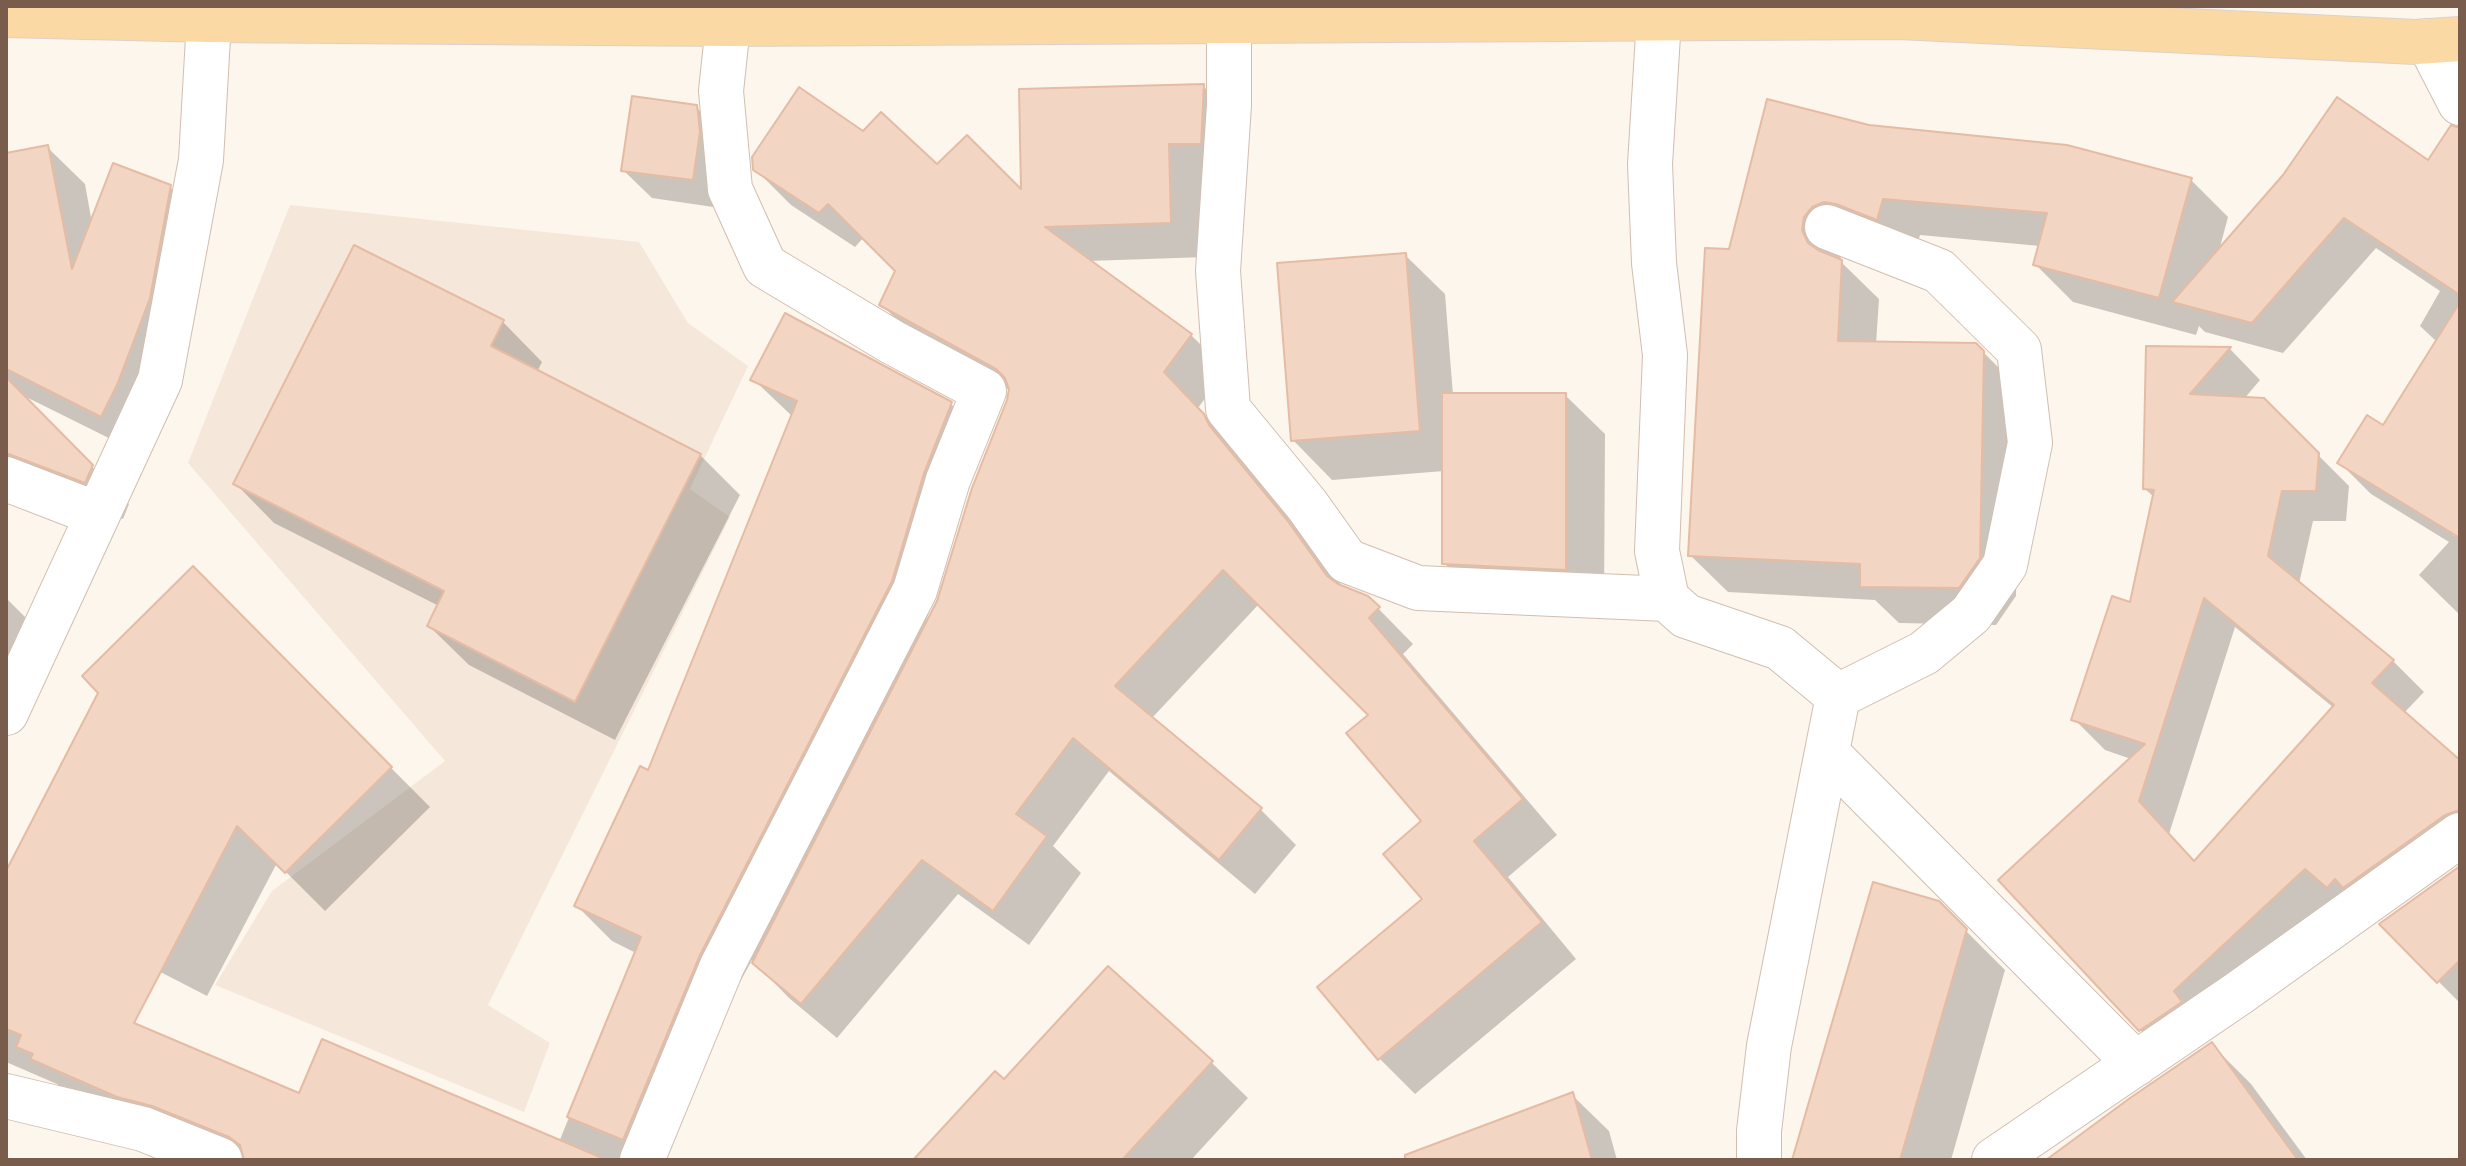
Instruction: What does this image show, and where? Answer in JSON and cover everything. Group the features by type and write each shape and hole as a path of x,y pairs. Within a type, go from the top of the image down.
{"main road":[{"path":"6,15 209,20 729,15 1229,22 1899,17 2416,42 2444,40"}],"street":[{"path":"642,1160 722,966 915,590 948,480 984,391 892,342 765,266 730,189 721,91 729,15"},
{"path":"1659,19 1650,164 1654,263 1665,355 1657,551 1667,599 1686,616 1780,648 1838,696"},
{"path":"6,713 160,380 201,160 209,20"},
{"path":"1229,22 1229,105 1218,271 1228,409 1307,505 1347,561 1418,588 1667,599"},
{"path":"2444,40 2460,103"},
{"path":"1827,227 1939,271 2019,350 2030,443 2005,565 1971,614 1924,653 1838,696"},
{"path":"6,479 97,514"},
{"path":"1759,1160 1759,1131 1769,1046 1838,696"},
{"path":"1827,753 2136,1064"},
{"path":"1994,1160 2136,1064 2460,835"},
{"path":"6,1096 143,1129 220,1160"}],"shaded area":[{"path":"290,205 639,242 688,323 748,366 690,489 730,517 488,1005 550,1043 524,1112 215,985 272,891 445,761 188,463"}],"building":[{"path":"1204,84 1201,144 1169,144 1171,223 1045,227 1192,334 1164,372 1204,414 1209,425 1287,520 1327,576 1368,596 1380,607 1369,618 1523,799 1474,841 1542,922 1378,1060 1317,987 1422,899 1383,854 1421,821 1346,733 1368,715 1223,570 1115,686 1262,808 1219,860 1073,738 1016,814 1047,836 993,911 922,860 801,1004 752,963 937,601 972,488 1009,389 1005,378 996,369 879,305 895,271 828,204 819,213 753,170 752,157 799,87 863,131 881,112 937,164 967,135 1021,189 1019,89"},
{"path":"632,96 697,105 700,132 693,180 621,171"},
{"path":"2337,97 2428,160 2451,125 2460,128 2460,295 2344,218 2252,323 2172,302 2283,175"},
{"path":"1767,99 1869,125 2067,145 2192,178 2159,298 2033,265 2047,213 1883,199 1877,220 1824,202 1812,207 1804,217 1802,230 1808,243 1842,260 1838,341 1976,343 1984,351 1980,558 1959,588 1860,587 1860,564 1688,556 1705,248 1729,249"},
{"path":"48,145 72,269 113,163 171,185 150,298 117,385 101,417 6,369 6,153"},
{"path":"354,245 504,320 491,346 701,454 575,702 427,626 444,591 233,484"},
{"path":"1406,253 1420,431 1291,441 1277,263"},
{"path":"2460,302 2460,538 2337,463 2367,415 2383,425"},
{"path":"785,313 952,402 924,473 892,581 700,955 623,1140 567,1117 641,937 574,906 640,766 648,770 797,401 750,380"},
{"path":"2146,346 2231,347 2190,394 2264,398 2319,453 2316,491 2282,491 2268,556 2394,660 2372,683 2460,760 2460,810 2445,815 2343,888 2335,879 2327,888 2305,869 2174,991 2182,1002 2139,1031 1998,880 2145,744 2071,720 2112,596 2130,602 2154,490 2143,489","holes":["2204,598 2334,705 2194,861 2139,801"]},
{"path":"6,377 93,465 85,483 6,453"},
{"path":"1442,393 1566,393 1566,570 1442,564"},
{"path":"193,566 392,767 285,873 237,826 134,1023 299,1093 322,1039 607,1160 244,1160 240,1145 229,1137 152,1106 117,1097 30,1059 33,1054 16,1047 21,1035 6,1029 6,871 98,693 82,676"},
{"path":"2460,866 2460,960 2437,983 2379,924"},
{"path":"1873,882 1939,901 1967,929 1900,1160 1792,1160"},
{"path":"1108,966 1213,1061 1122,1160 913,1160 995,1071 1004,1079"},
{"path":"2212,1042 2298,1160 2046,1160 2130,1098"},
{"path":"1573,1092 1592,1160 1405,1160 1405,1155"}]}
